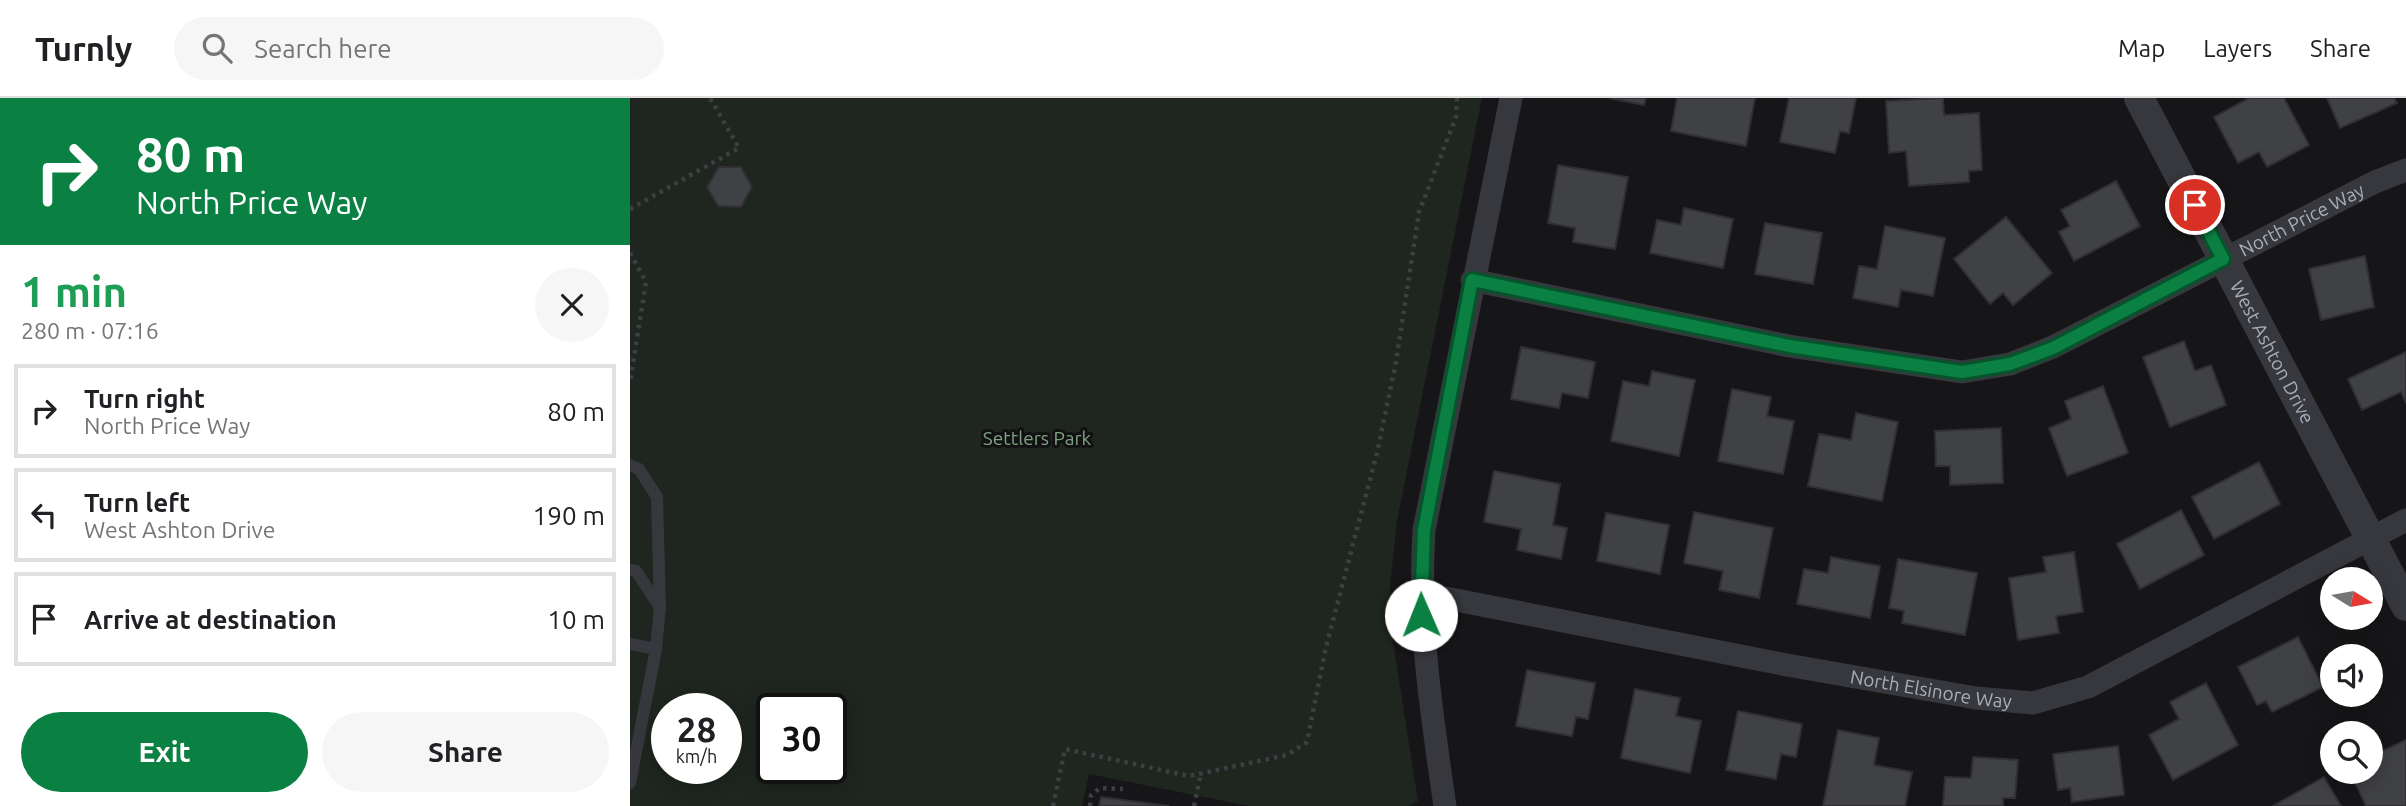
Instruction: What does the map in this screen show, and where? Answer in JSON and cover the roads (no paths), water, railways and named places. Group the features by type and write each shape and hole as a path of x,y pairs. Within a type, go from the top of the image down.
{"street":[{"path":"1446,806 1423,658 1420,593 1424,530 1472,280 1511,98"},
{"name":"West Ashton Drive","path":"2139,98 2406,606"},
{"name":"North Price Way","path":"1472,280 1789,346 1962,372 2010,364 2053,348 2375,182 2406,170"},
{"name":"North Elsinore Way","path":"1420,593 1801,667 1976,698 2033,703 2088,687 2406,520"}],"lane":[{"path":"630,465 639,470 657,498 660,607 656,649 630,783"},
{"path":"630,570 636,571 660,607"},
{"path":"630,644 656,649"}],"park label":[{"name":"Settlers Park","path":"1037,438"}]}
